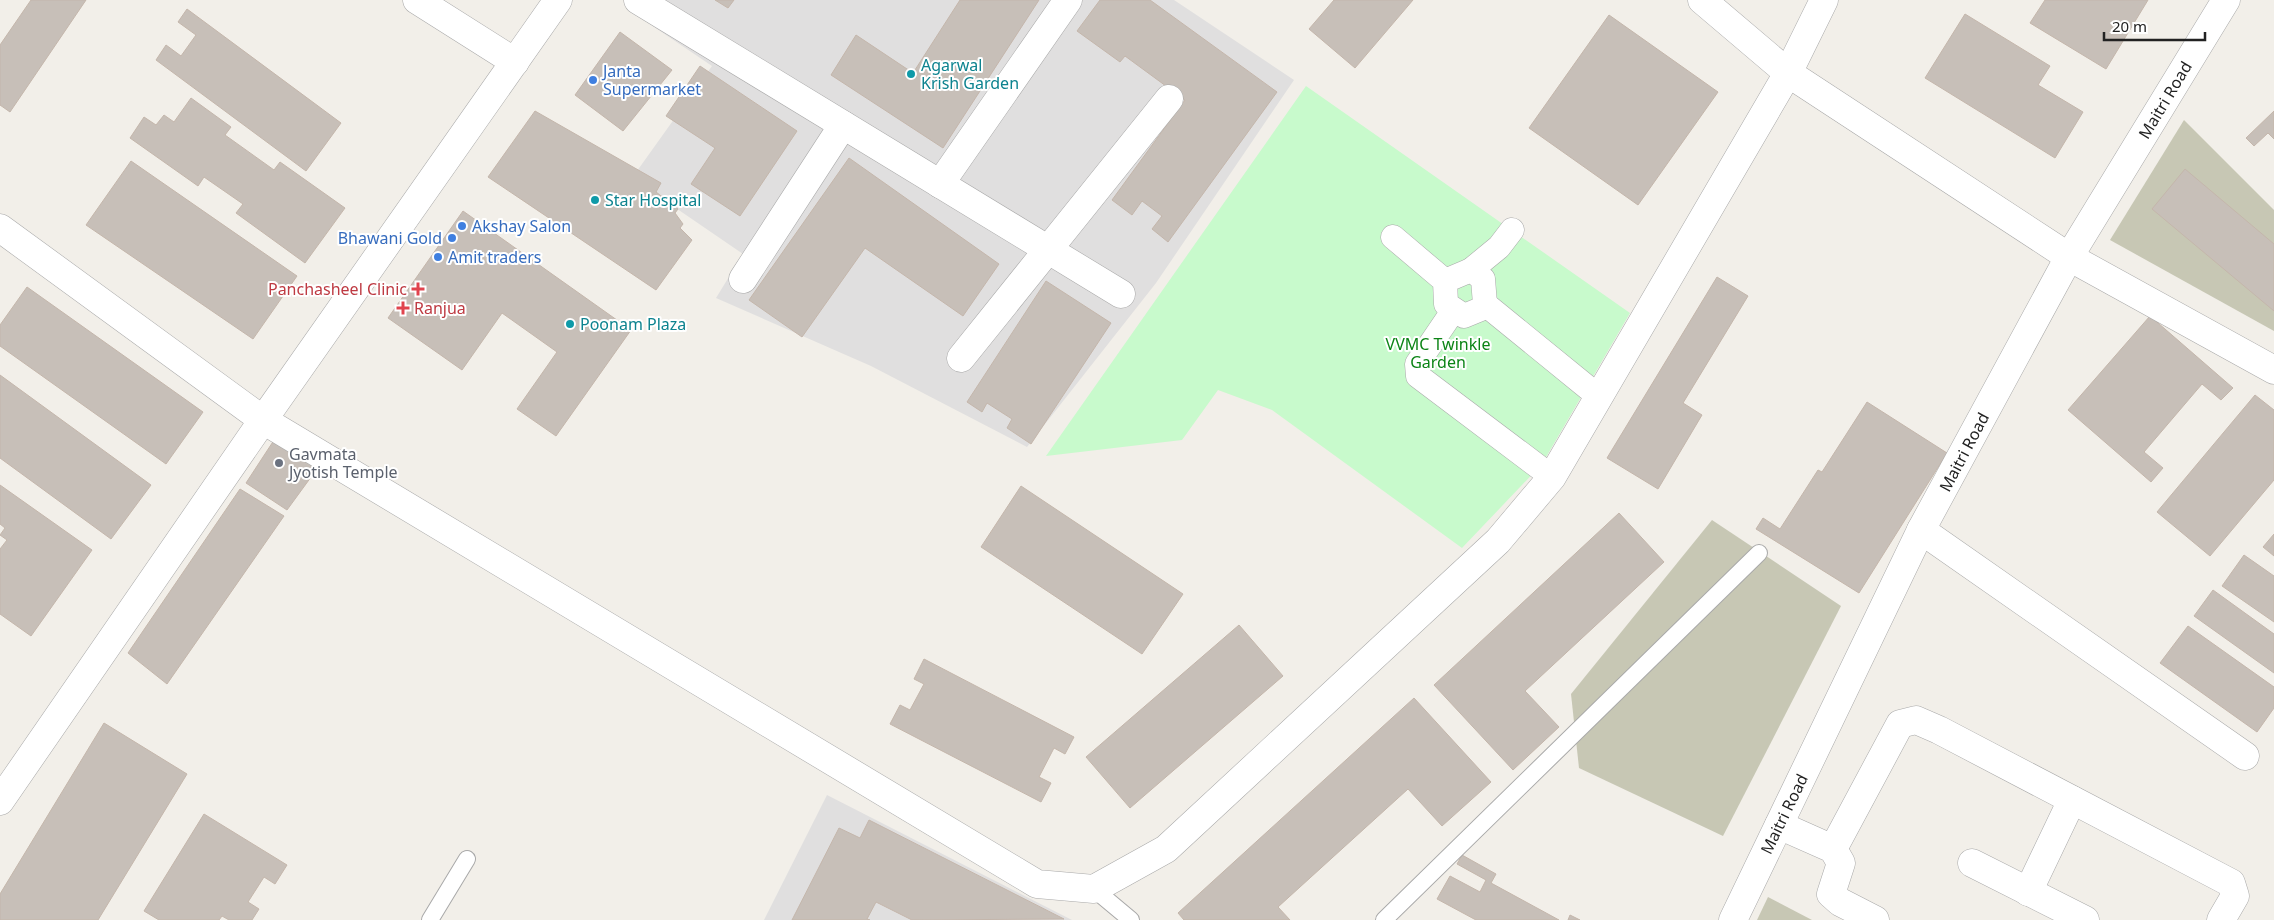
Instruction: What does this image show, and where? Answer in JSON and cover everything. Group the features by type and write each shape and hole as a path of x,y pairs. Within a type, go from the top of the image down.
{"street":[{"path":"418,0 515,62"},
{"path":"0,802 263,420 558,0"},
{"path":"638,0 1121,294"},
{"path":"940,184 1068,0"},
{"path":"1702,0 1788,73 2069,257 2274,370"},
{"path":"0,228 263,420 1037,884 1094,889 1166,849 1498,540 1552,477 1788,73 1824,0"},
{"name":"Maitri Road","path":"1733,920 1921,530 2069,257 2226,0"},
{"path":"961,358 1169,99"},
{"path":"743,279 843,124"},
{"path":"1445,281 1471,270 1498,247 1512,230"},
{"path":"1393,237 1445,281 1446,304 1453,311 1464,316 1481,309 1485,304 1484,279 1471,270"},
{"path":"1485,304 1598,396"},
{"path":"1453,311 1417,364 1418,376 1552,477"},
{"path":"1921,530 2245,756"},
{"path":"1833,849 1900,724 1916,720 1939,730 2231,883 2235,896 2221,920"},
{"path":"2028,892 2072,800"},
{"path":"1779,825 1833,849 1841,863 1831,894 1840,902 1875,920"},
{"path":"1972,863 2085,920"}],"lane":[{"path":"1384,920 1759,553"},
{"path":"430,920 467,859"},
{"path":"1094,889 1131,920"}],"shaded area":[{"name":"Agarwal Krish Garden","path":"636,0 1174,0 1294,80 1156,283 1027,447 871,366 716,298 743,254 632,178 712,66 629,10"},
{"path":"2184,120 2274,210 2274,331 2110,240"},
{"path":"1712,520 1841,606 1723,836 1579,768 1571,694"},
{"path":"827,795 1072,920 764,920"},
{"path":"1768,897 1812,920 1757,920"}],"green space":[{"name":"VVMC Twinkle Garden","path":"1306,86 1630,313 1542,464 1462,548 1272,410 1218,390 1182,440 1046,456"}],"building":[{"path":"31,0 86,0 10,112 0,105 0,45"},
{"path":"715,0 734,0 728,8"},
{"name":"Agarwal Krish Garden","path":"960,0 1039,0 943,148 831,75 856,35 913,73"},
{"path":"1100,0 1150,0 1277,92 1168,242 1152,229 1162,216 1142,201 1132,215 1112,200 1185,100 1125,56 1120,62 1077,31"},
{"path":"1334,0 1413,0 1355,68 1309,29"},
{"path":"2045,0 2148,0 2106,69 2030,23"},
{"path":"187,9 341,123 306,171 156,60 166,45 181,56 196,35 178,22"},
{"path":"1965,14 2050,66 2038,85 2083,112 2055,158 1925,78"},
{"path":"1609,15 1718,92 1638,205 1529,128"},
{"path":"620,32 672,70 623,131 575,95"},
{"path":"700,66 797,131 740,216 691,184 715,148 666,116"},
{"path":"191,98 231,127 225,135 274,170 280,162 345,208 305,263 236,213 243,204 204,177 198,186 130,138 144,117 156,125 164,115 174,122"},
{"name":"Star Hospital","path":"535,111 661,183 656,192 678,209 675,213 683,224 680,228 692,240 656,290 488,177"},
{"path":"2274,111 2274,139 2268,133 2254,146 2246,138"},
{"path":"849,158 999,264 963,316 865,248 802,337 749,300"},
{"path":"131,161 297,276 253,339 86,225"},
{"path":"2185,169 2274,244 2274,311 2152,209"},
{"name":"Poonam Plaza","path":"463,211 631,330 556,436 517,409 557,352 502,313 462,370 388,318"},
{"path":"1717,277 1748,296 1683,403 1702,415 1658,489 1607,458"},
{"path":"1046,281 1111,323 1031,444 1007,428 1012,419 987,403 982,412 967,402"},
{"path":"27,287 203,412 166,464 0,346 0,325"},
{"path":"2150,316 2233,388 2221,400 2202,384 2144,452 2163,468 2151,482 2068,410"},
{"path":"0,375 151,485 111,539 0,458"},
{"path":"2255,395 2274,410 2274,480 2210,556 2157,512"},
{"path":"1867,402 1947,453 1859,593 1756,529 1763,518 1780,529 1818,470 1822,472"},
{"path":"280,431 322,462 287,510 246,483"},
{"path":"0,485 92,550 31,636 0,614 0,549 7,540 0,535 5,528 0,524"},
{"path":"1021,486 1183,594 1142,654 981,547"},
{"path":"240,489 284,516 167,684 128,653"},
{"path":"1619,513 1664,562 1525,691 1559,727 1513,770 1434,685"},
{"path":"2274,534 2274,556 2263,547"},
{"path":"2244,555 2274,576 2274,622 2222,586"},
{"path":"2213,590 2274,634 2274,673 2194,616"},
{"path":"1239,625 1283,676 1130,808 1086,757"},
{"path":"2188,626 2274,687 2274,708 2257,732 2160,663"},
{"path":"924,659 1074,737 1065,754 1054,748 1039,777 1051,783 1041,802 890,724 900,705 910,710 924,684 914,679"},
{"path":"1414,698 1491,782 1442,826 1408,789 1278,907 1290,920 1184,920 1178,913"},
{"path":"104,723 187,774 98,920 0,920 0,894"},
{"path":"204,814 287,865 275,884 264,877 248,902 259,909 252,920 229,920 222,916 219,920 159,920 144,911"},
{"path":"869,820 1064,919 912,920 876,902 867,919 870,920 792,920 839,828 860,838"},
{"path":"1462,855 1496,874 1491,883 1559,920 1476,920 1437,899 1450,876 1480,892 1486,880 1457,864"},
{"path":"1570,915 1580,920 1568,920"}],"place":[{"name":"Agarwal Krish Garden","path":"911,74"},
{"name":"Janta Supermarket","path":"593,80"},
{"name":"Star Hospital","path":"595,200"},
{"name":"Akshay Salon","path":"462,226"},
{"name":"Bhawani Gold","path":"452,238"},
{"name":"Amit traders","path":"438,257"},
{"name":"Panchasheel Clinic","path":"418,289"},
{"name":"Ranjua","path":"403,308"},
{"name":"Poonam Plaza","path":"570,324"},
{"name":"Gavmata Jyotish Temple","path":"279,463"}]}
